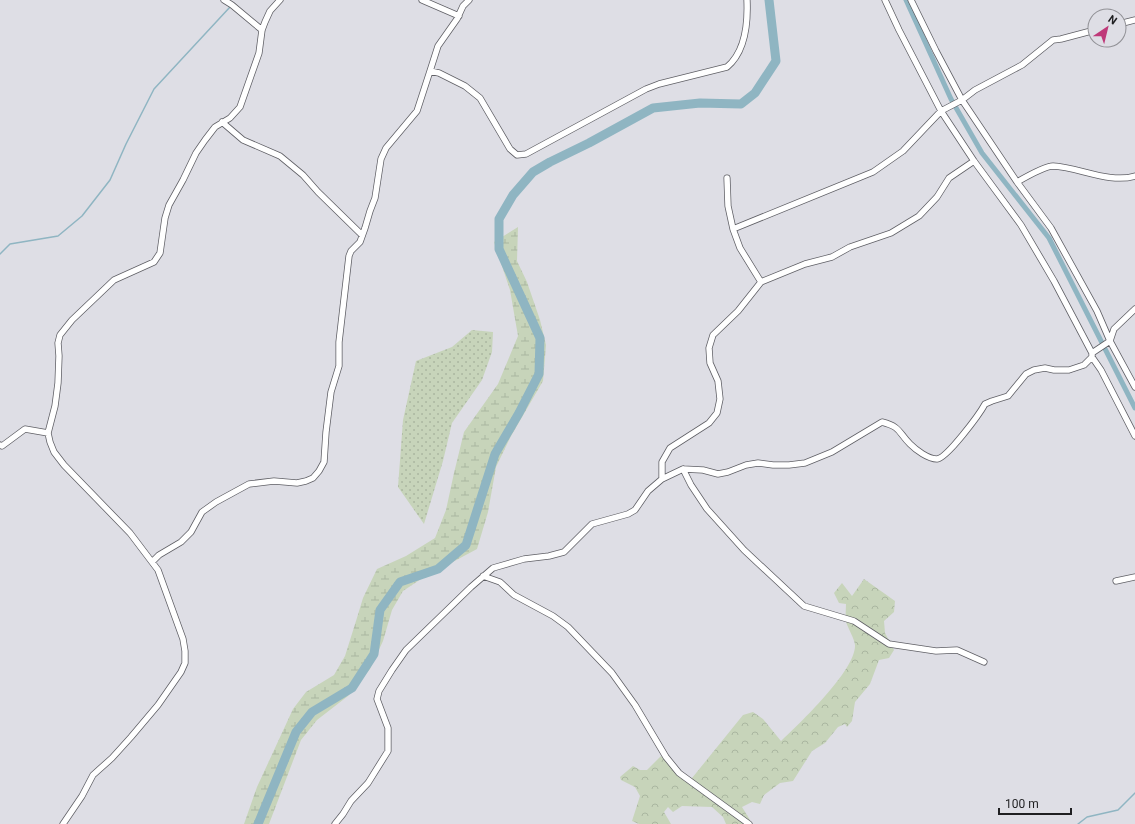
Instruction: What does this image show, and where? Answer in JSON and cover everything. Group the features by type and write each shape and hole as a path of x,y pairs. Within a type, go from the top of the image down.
{"street":[{"path":"224,0 262,30"},
{"path":"63,824 82,796 93,775 132,737 158,705 181,672 185,663 185,651 183,639 158,570 130,533 64,465 54,452 48,433 58,383 60,356 58,342 60,335 72,320 114,280 154,262 158,257 160,253 165,218 169,205 196,152 215,127 230,118 240,107 259,53 262,30 270,11 280,0"},
{"path":"422,0 459,16"},
{"path":"152,562 159,555 181,542 191,532 202,512 216,502 248,484 274,480 296,483 313,478 319,471 324,462 331,392 339,366 339,342 349,256 351,251 360,242 375,198 381,159 386,148 417,111 438,46 469,0"},
{"path":"430,71 439,73 474,93 484,104 510,149 517,155 526,154 659,84 727,67 734,61 742,48 747,20 747,0"},
{"path":"885,0 899,30 943,110 974,161 1021,225 1054,281 1135,436"},
{"path":"911,0 962,100 1017,182 1051,228 1097,311 1110,341 1135,387"},
{"path":"732,229 873,172 903,150 943,110 962,100 975,90 1022,65 1053,40 1087,32"},
{"path":"222,122 243,140 280,156 303,175 318,192 362,235"},
{"path":"662,479 662,462 670,448 709,423 717,414 720,399 718,381 710,363 709,348 713,335 738,311 761,282 805,264 832,257 850,247 891,232 919,216 937,197 949,178 974,161"},
{"path":"1017,182 1052,166 1107,177 1130,178 1135,176"},
{"path":"727,178 728,206 732,229 740,248 761,282"},
{"path":"335,824 351,801 368,783 388,750 388,728 377,700 379,691 392,670 406,650 483,576 494,568 524,559 549,556 564,552 592,524 628,514 635,510 648,491 662,479 683,469 703,470 718,474 746,465 758,463 789,465 805,463 832,452 882,422 899,429 904,438 917,450 935,459 940,458 949,451 985,404 1008,396 1026,374 1034,370 1044,368 1069,370 1084,365 1092,355 1110,341 1114,329 1135,309"},
{"path":"0,445 2,446 25,429 48,433"},
{"path":"683,469 691,485 707,508 744,550 804,606 854,620 888,644 936,651 957,650 984,662"},
{"path":"483,576 500,582 514,595 553,616 568,628 612,673 635,705 666,758 679,773 749,824"},
{"path":"1116,580 1135,577"}],"green space":[{"path":"518,227 517,261 527,282 540,320 546,345 543,381 511,436 496,467 488,512 477,549 421,579 403,591 392,610 383,641 370,669 348,696 317,720 301,740 269,824 244,824 257,787 293,709 306,692 334,675 345,656 363,598 377,569 406,556 435,538 446,510 464,432 498,384 518,336 510,290 494,242"},
{"path":"472,330 493,332 492,352 482,380 452,423 443,461 424,524 398,487 403,420 416,361 452,347"},
{"path":"864,579 895,601 894,612 884,621 885,633 894,650 889,658 879,660 870,684 855,702 852,721 847,727 845,724 838,727 825,743 812,751 793,781 780,783 764,795 760,804 752,802 742,807 750,820 750,824 726,824 723,817 712,807 682,806 673,812 668,807 664,812 671,824 639,824 632,821 640,796 635,787 621,780 620,777 633,766 640,770 647,770 661,756 688,783 743,715 753,712 763,719 781,741 813,710 837,682 853,656 855,645 846,622 846,604 839,603 834,593 842,583 852,596"}],"waterway":[{"path":"258,824 296,732 312,712 352,688 374,654 380,610 400,582 438,569 466,545 495,454 519,413 539,374 540,338 499,249 499,219 513,195 533,172 653,108 700,103 741,104 755,93 776,61 769,0"},
{"path":"906,0 951,99 982,153 1049,238 1135,408"},
{"path":"0,254 10,244 58,236 82,216 110,180 126,144 154,89 230,7"},
{"path":"1078,824 1087,817 1118,810 1135,793"}]}
